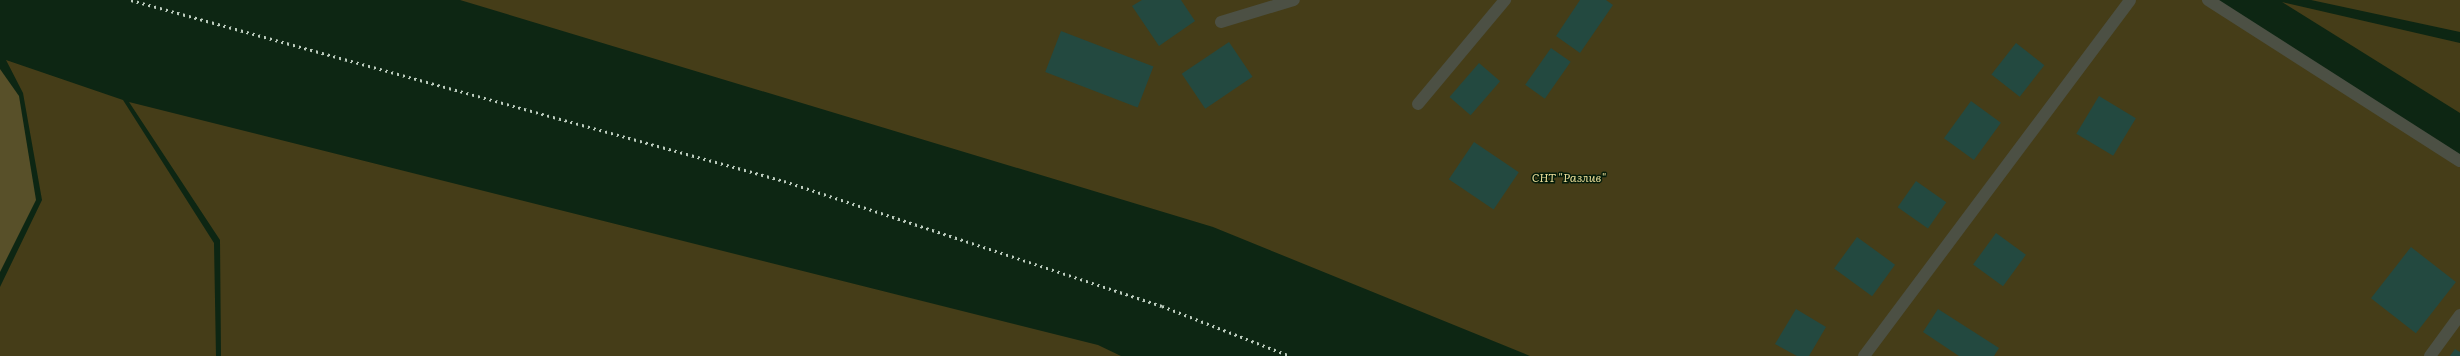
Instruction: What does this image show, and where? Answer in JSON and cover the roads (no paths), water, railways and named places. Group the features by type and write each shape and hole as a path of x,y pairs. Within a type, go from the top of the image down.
{"street":[{"path":"1221,22 1294,0"},
{"path":"1418,104 1505,0"},
{"path":"1864,356 2130,0"},
{"path":"2208,0 2460,161"},
{"path":"2430,356 2460,315"}],"railway":[{"path":"131,0 784,181 1162,306 1290,356"}],"park label":[{"name":"СНТ \"Разлив\"","path":"1569,178"}]}
